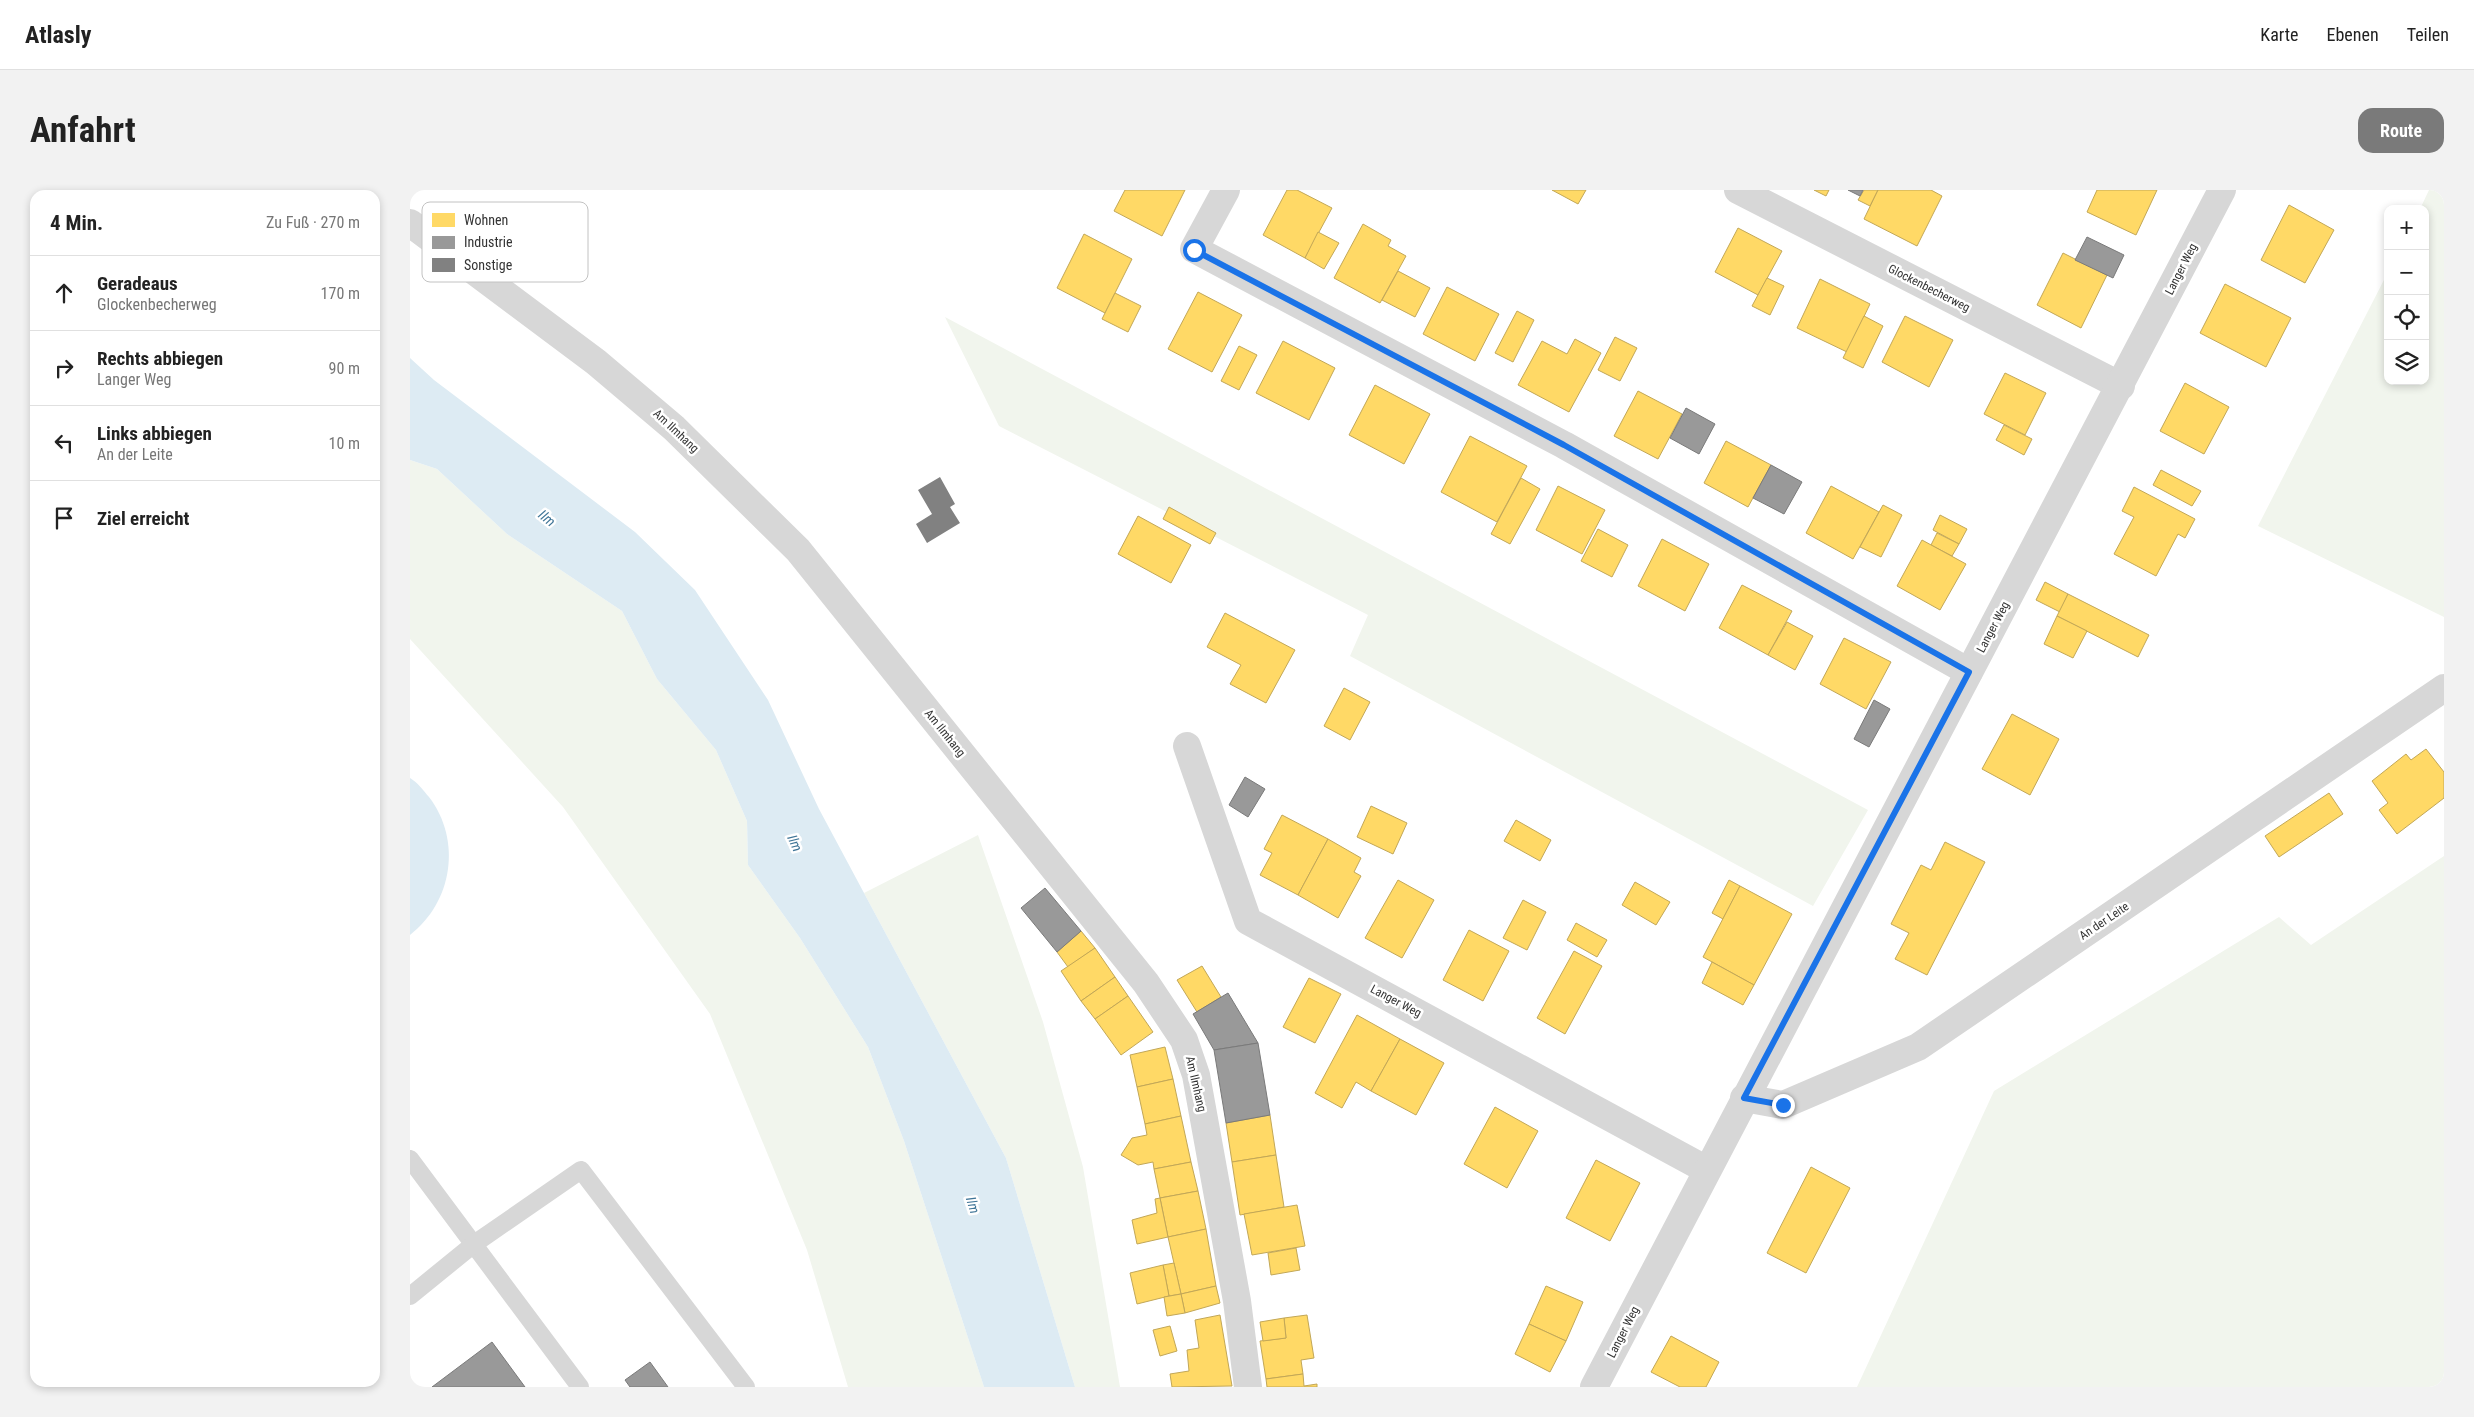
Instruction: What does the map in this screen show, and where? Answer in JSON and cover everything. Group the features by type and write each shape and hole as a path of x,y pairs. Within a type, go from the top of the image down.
{"street":[{"path":"1226,190 1194,250 1564,445 1969,672"},
{"name":"Glockenbecherweg","path":"1738,190 2121,386"},
{"name":"Langer Weg","path":"1594,1387 1744,1098 2121,386 2222,190"},
{"name":"Am Ilmhang","path":"410,223 422,232"},
{"name":"Am Ilmhang","path":"489,282 596,362 674,428 798,550 1146,983 1184,1040 1196,1075 1237,1301 1248,1387"},
{"name":"An der Leite","path":"1744,1098 1783,1105 1918,1047 2444,688"},
{"name":"Langer Weg","path":"1187,746 1248,921 1707,1170"}],"lane":[{"path":"410,1159 580,1387"},
{"path":"410,1296 474,1244 581,1170 746,1387"}],"shaded area":[{"path":"2429,190 2444,190 2444,617 2258,526 2384,280 2384,385 2429,385 2429,205 2422,205"},
{"path":"945,317 1868,810 1813,906 1350,656 1368,615 999,426"},
{"path":"410,460 437,469 507,534 622,611 657,679 716,750 747,821 748,865 800,938 868,1047 904,1141 984,1387 848,1387 807,1250 710,1014 563,807 410,639"},
{"path":"978,835 1043,1022 1083,1167 1120,1387 1075,1387 1006,1158 864,893"},
{"path":"2444,856 2444,1387 1857,1387 1994,1091 2279,917 2311,945"}],"water":[{"name":"Ilm","path":"410,358 434,380 635,532 695,590 768,700 819,809 1006,1158 1075,1387 984,1387 904,1141 868,1047 800,938 748,865 747,821 716,750 657,679 622,611 507,534 437,469 410,460"},
{"path":"410,778 429,797 439,814 446,832 449,851 448,870 444,888 436,906 425,921 410,935"}],"building: Wohnen":[{"path":"1125,190 1185,190 1162,236 1114,211"},
{"path":"1287,190 1297,190 1332,208 1305,258 1263,235"},
{"path":"1552,190 1586,190 1578,204"},
{"path":"1814,190 1829,190 1826,196"},
{"path":"1864,190 1878,190 1870,206 1858,200"},
{"path":"1878,190 1931,190 1942,196 1917,246 1864,219"},
{"path":"2097,190 2157,190 2136,235 2087,212"},
{"path":"2289,205 2334,230 2305,283 2261,260"},
{"path":"1363,224 1391,240 1388,246 1406,256 1380,303 1334,278"},
{"path":"1738,228 1782,251 1758,295 1715,272"},
{"path":"1318,232 1339,243 1324,269 1305,258"},
{"path":"1084,234 1132,259 1105,313 1057,288"},
{"path":"2063,253 2107,275 2081,328 2037,305"},
{"path":"1398,271 1430,288 1415,317 1382,300"},
{"path":"1767,278 1784,286 1770,315 1752,306"},
{"path":"1820,279 1870,304 1847,352 1797,328"},
{"path":"2225,284 2291,318 2266,367 2200,333"},
{"path":"1447,287 1499,314 1475,361 1423,334"},
{"path":"1198,292 1242,315 1212,372 1168,349"},
{"path":"1115,293 1141,306 1128,332 1102,319"},
{"path":"1517,311 1534,320 1513,362 1495,353"},
{"path":"1864,316 1883,326 1863,368 1843,358"},
{"path":"1905,316 1953,340 1929,387 1882,362"},
{"path":"1615,337 1637,348 1620,381 1598,370"},
{"path":"1575,339 1601,353 1569,412 1518,385 1542,341 1567,354"},
{"path":"1283,341 1335,368 1309,420 1256,393"},
{"path":"1239,346 1257,355 1239,390 1221,381"},
{"path":"2005,373 2046,393 2025,435 1984,414"},
{"path":"2185,383 2229,407 2204,454 2160,431"},
{"path":"1375,385 1430,414 1404,464 1349,435"},
{"path":"1638,391 1682,414 1658,459 1614,436"},
{"path":"2004,425 2032,439 2024,455 1996,440"},
{"path":"1470,436 1527,466 1497,522 1441,492"},
{"path":"1726,441 1771,465 1748,507 1704,483"},
{"path":"2161,470 2201,491 2192,506 2153,485"},
{"path":"1521,478 1540,489 1510,544 1491,534"},
{"path":"1558,486 1605,510 1582,554 1536,530"},
{"path":"1831,486 1879,512 1853,559 1806,533"},
{"path":"2134,487 2195,519 2185,538 2178,534 2156,576 2114,554 2134,517 2122,511"},
{"path":"1883,505 1902,515 1881,557 1860,547"},
{"path":"1169,507 1216,533 1210,544 1163,519"},
{"path":"1940,515 1967,529 1959,544 1933,530"},
{"path":"1138,516 1191,545 1171,583 1118,554"},
{"path":"1598,529 1628,545 1612,577 1581,561"},
{"path":"1937,533 1959,544 1952,556 1931,545"},
{"path":"1662,539 1709,564 1685,611 1638,586"},
{"path":"1922,540 1966,564 1940,610 1897,586"},
{"path":"2045,582 2068,594 2060,612 2036,600"},
{"path":"1742,585 1792,611 1768,655 1719,628"},
{"path":"2068,594 2149,635 2138,657 2057,616"},
{"path":"1225,613 1295,650 1266,703 1230,684 1241,665 1207,647"},
{"path":"2057,616 2087,631 2073,658 2044,644"},
{"path":"1787,622 1813,636 1795,670 1768,655"},
{"path":"1844,638 1891,662 1866,709 1820,684"},
{"path":"1344,688 1370,702 1350,740 1324,726"},
{"path":"2012,714 2059,739 2030,795 1982,769"},
{"path":"2426,749 2444,772 2444,798 2397,834 2379,810 2388,803 2372,781 2406,754 2411,760"},
{"path":"2329,793 2343,814 2279,857 2265,836"},
{"path":"1371,806 1407,823 1393,854 1357,837"},
{"path":"1282,815 1328,839 1298,895 1260,875 1272,853 1264,849"},
{"path":"1516,820 1551,840 1540,861 1504,841"},
{"path":"1328,839 1361,858 1354,872 1361,876 1338,918 1298,895"},
{"path":"1945,842 1985,862 1927,975 1895,959 1909,933 1891,924 1921,865 1931,870"},
{"path":"1398,880 1434,900 1402,958 1365,938"},
{"path":"1729,880 1740,886 1723,919 1712,913"},
{"path":"1635,882 1670,902 1656,925 1622,905"},
{"path":"1740,886 1792,914 1754,985 1703,957"},
{"path":"1523,900 1546,912 1527,950 1503,938"},
{"path":"1576,923 1607,940 1597,957 1567,940"},
{"path":"1469,930 1509,951 1483,1001 1443,980"},
{"path":"1081,931 1095,948 1068,967 1057,952"},
{"path":"1095,948 1115,977 1081,1001 1061,971"},
{"path":"1574,951 1602,966 1565,1034 1537,1018"},
{"path":"1712,962 1754,985 1743,1005 1702,983"},
{"path":"1202,966 1221,997 1197,1012 1177,980"},
{"path":"1115,977 1128,996 1095,1019 1081,1001"},
{"path":"1309,978 1341,994 1315,1043 1283,1027"},
{"path":"1128,996 1153,1032 1121,1055 1095,1019"},
{"path":"1357,1015 1400,1039 1371,1091 1356,1082 1342,1108 1315,1093"},
{"path":"1400,1039 1444,1063 1416,1115 1371,1091"},
{"path":"1165,1047 1173,1079 1137,1087 1130,1055"},
{"path":"1173,1079 1181,1116 1145,1124 1137,1087"},
{"path":"1495,1107 1538,1131 1507,1188 1464,1164"},
{"path":"1270,1115 1276,1155 1232,1162 1226,1123"},
{"path":"1181,1116 1191,1162 1154,1169 1153,1162 1138,1165 1121,1155 1132,1138 1147,1135 1145,1124"},
{"path":"1276,1155 1284,1207 1240,1215 1232,1162"},
{"path":"1596,1160 1640,1183 1610,1241 1566,1218"},
{"path":"1191,1162 1198,1191 1160,1198 1154,1169"},
{"path":"1811,1167 1850,1188 1806,1273 1767,1253"},
{"path":"1198,1191 1206,1229 1168,1237 1160,1198"},
{"path":"1160,1198 1168,1237 1137,1244 1132,1220 1157,1213 1155,1199"},
{"path":"1297,1205 1305,1246 1252,1255 1244,1214"},
{"path":"1206,1229 1216,1286 1181,1294 1168,1237"},
{"path":"1296,1248 1300,1270 1271,1275 1268,1253"},
{"path":"1174,1263 1181,1294 1169,1296 1163,1265"},
{"path":"1163,1265 1169,1296 1137,1304 1130,1273"},
{"path":"1216,1286 1220,1303 1185,1313 1181,1294"},
{"path":"1546,1286 1583,1302 1566,1341 1529,1324"},
{"path":"1181,1294 1185,1313 1167,1316 1164,1297"},
{"path":"1220,1315 1232,1386 1172,1387 1170,1374 1189,1371 1187,1350 1199,1348 1195,1320"},
{"path":"1307,1315 1314,1358 1301,1360 1303,1374 1266,1379 1260,1341 1286,1338 1284,1318"},
{"path":"1284,1318 1286,1338 1263,1341 1260,1322"},
{"path":"1529,1324 1566,1341 1550,1372 1515,1354"},
{"path":"1170,1326 1177,1351 1160,1356 1153,1330"},
{"path":"1671,1336 1719,1362 1706,1387 1680,1387 1651,1372"},
{"path":"1303,1374 1304,1386 1317,1384 1317,1387 1267,1387 1266,1379"}],"building: Industrie":[{"path":"1848,190 1863,190 1860,196"},
{"path":"2087,237 2124,255 2113,278 2075,260"},
{"path":"1686,408 1715,424 1699,454 1670,438"},
{"path":"1771,465 1802,482 1784,514 1753,498"},
{"path":"1874,700 1890,709 1869,747 1854,739"},
{"path":"1245,777 1265,789 1248,817 1229,805"},
{"path":"1045,888 1081,931 1057,952 1021,908"},
{"path":"1228,993 1258,1043 1214,1050 1193,1014"},
{"path":"1258,1043 1270,1115 1226,1123 1214,1050"},
{"path":"492,1342 525,1387 432,1387"},
{"path":"650,1362 668,1387 630,1387 625,1380"}],"building: Sonstige":[{"path":"940,477 955,504 950,507 960,523 927,543 916,524 932,514 918,490"}],"route":[{"path":"1194,250 1564,445 1969,672 1744,1098 1783,1105"}]}
